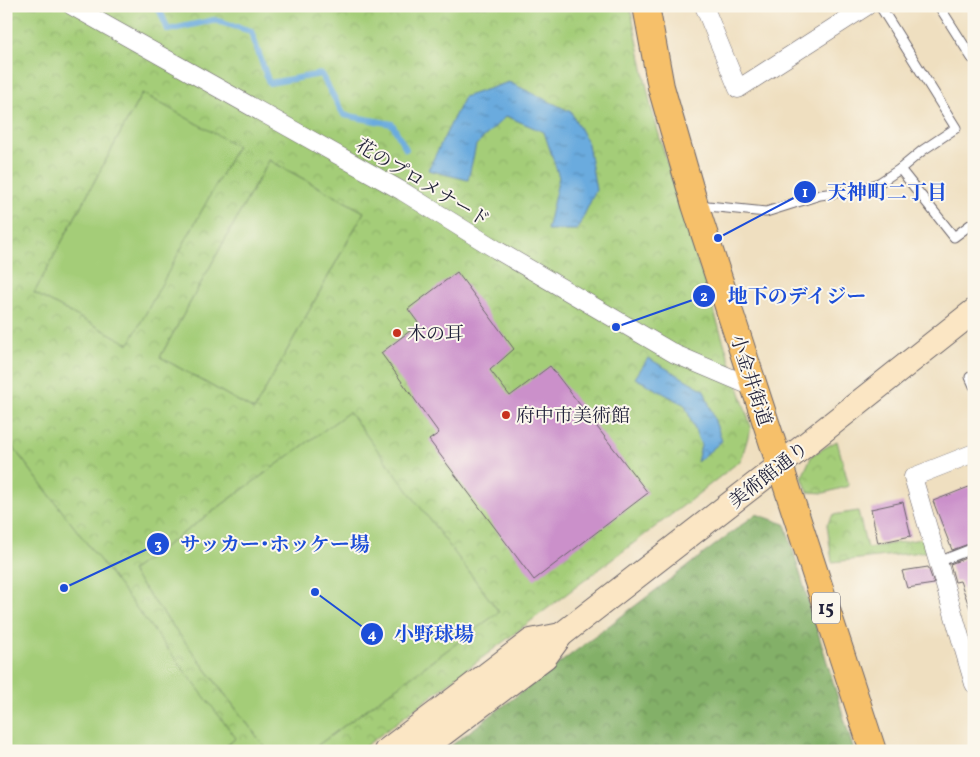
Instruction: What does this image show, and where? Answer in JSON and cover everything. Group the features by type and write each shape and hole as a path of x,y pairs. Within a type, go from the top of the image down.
{"main road":[{"name":"小金井街道","path":"646,6 661,87 695,204 873,751"}],"street":[{"name":"花のプロメナード","path":"72,6 402,191 497,250 675,354 755,388"},
{"path":"704,6 738,89 867,6"},
{"name":"美術館通り","path":"420,751 544,657 561,635 974,311"},
{"path":"974,453 913,477 974,684"},
{"name":"美術館通り","path":"386,751 531,641 561,635"}],"lane":[{"path":"695,204 766,212 820,195 863,189 880,182 900,169 923,150 956,128 880,6"},
{"path":"939,6 972,58 974,57"},
{"path":"900,169 954,237 974,222"},
{"path":"970,377 974,386"},
{"path":"938,562 974,548"}],"green space":[{"path":"6,6 630,6 651,107 675,190 751,427 741,460 359,751 310,751 499,612 349,412 131,571 268,751 220,751 236,738 6,438","holes":["142,93 237,146 129,344 34,293","269,160 364,212 254,410 160,357"]},
{"path":"142,93 238,145 129,345 34,293"},
{"path":"269,160 364,212 254,410 160,357"},
{"path":"350,411 499,612 310,751 268,751 131,571"},
{"path":"6,438 237,738 220,751 6,751"},
{"path":"837,441 849,486 824,493 808,492 802,477 812,455"},
{"path":"858,511 867,548 927,538 931,551 832,562 827,524 833,515"},
{"path":"756,514 785,524 854,751 444,751"}],"water":[{"path":"509,82 571,112 588,144 596,190 577,230 547,230 559,177 544,132 506,116 476,145 468,180 428,170 464,97"},
{"path":"648,358 704,390 722,441 697,462 701,445 685,405 635,378"}],"building":[{"name":"府中市美術館","path":"457,272 514,349 490,370 510,396 550,366 648,493 534,580 429,440 439,433 381,353 419,324 408,309"},
{"path":"974,485 974,542 952,550 933,501"},
{"path":"903,502 911,536 878,543 871,509"},
{"path":"974,555 974,614 972,614 960,581 955,582 950,564"},
{"path":"928,567 934,584 907,588 902,571"}],"waterway":[{"path":"153,6 160,11 168,30 214,20 251,31 269,83 321,74 344,115 392,124 406,149"}],"place":[{"name":"天神町二丁目","path":"718,238"},
{"name":"地下のデイジー","path":"616,327"},
{"name":"木の耳","path":"397,333"},
{"name":"府中市美術館","path":"506,415"},
{"name":"サッカー･ホッケー場","path":"64,588"},
{"name":"小野球場","path":"315,592"}]}
